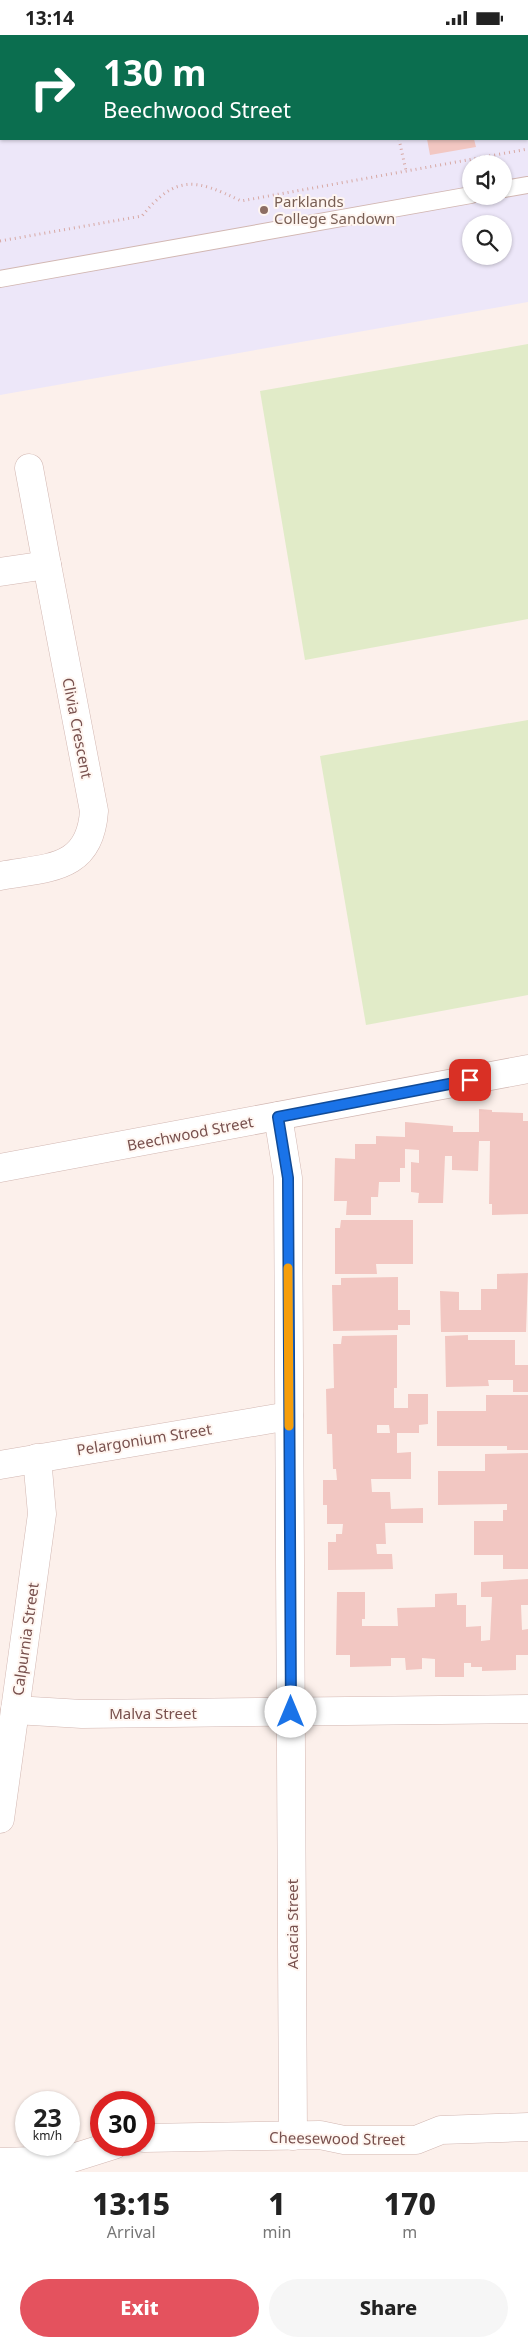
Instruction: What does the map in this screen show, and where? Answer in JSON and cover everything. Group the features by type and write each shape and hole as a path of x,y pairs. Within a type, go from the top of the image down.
{"street":[{"name":"Clivia Crescent","path":"0,876 70,861 85,847 93,831 94,811 29,469"},
{"path":"0,572 47,565"},
{"name":"Beechwood Street","path":"0,1168 528,1069"},
{"name":"Acacia Street","path":"278,1117 288,1178 293,2136"},
{"name":"Pelargonium Street","path":"0,1465 289,1416"},
{"name":"Calpurnia Street","path":"0,1819 42,1514 38,1458"},
{"name":"Malva Street","path":"15,1710 82,1713 528,1709"},
{"name":"Cheesewood Street","path":"155,2139 320,2135 344,2140 416,2140 441,2130 528,2127"},
{"path":"0,2162 66,2160 90,2152"}],"lane":[{"path":"512,188 528,185"},
{"path":"0,279 462,197"}],"path":[{"path":"399,140 406,171"},
{"path":"0,241 142,216 157,198 178,186 203,184 241,201 528,149"}],"shaded area":[{"name":"Parklands College Sandown","path":"0,140 528,140 528,302 0,395"}],"green space":[{"path":"528,344 528,619 305,660 260,391"},
{"path":"528,720 528,995 366,1025 320,756"}],"building":[{"path":"427,140 474,140 476,147 430,155"},
{"path":"479,1109 492,1110 492,1112 523,1113 523,1121 528,1121 528,1214 492,1215 492,1204 489,1204 490,1141 479,1141 478,1171 452,1170 452,1156 445,1156 443,1203 418,1203 419,1193 411,1192 411,1162 419,1163 419,1150 405,1149 405,1168 400,1168 400,1182 379,1182 378,1197 371,1197 371,1215 346,1215 347,1201 334,1201 335,1158 355,1159 355,1144 376,1144 376,1136 405,1137 405,1122 453,1126 453,1132 479,1132"},
{"path":"341,1220 413,1220 413,1264 376,1264 377,1274 335,1274 335,1228 340,1228"},
{"path":"528,1273 526,1332 441,1332 440,1291 459,1292 459,1310 481,1310 481,1289 497,1289 497,1274"},
{"path":"398,1277 398,1310 410,1310 410,1325 398,1325 398,1330 333,1331 332,1285 341,1285 341,1278"},
{"path":"397,1335 397,1388 394,1388 394,1408 408,1408 408,1394 428,1394 428,1424 419,1425 419,1433 397,1433 397,1453 411,1452 411,1479 371,1479 372,1492 390,1492 391,1509 423,1508 423,1523 385,1523 386,1544 376,1544 377,1554 392,1554 393,1569 328,1570 328,1542 336,1542 336,1534 342,1534 343,1524 327,1524 327,1505 323,1505 323,1480 337,1480 336,1469 333,1469 332,1434 327,1434 326,1389 334,1388 333,1344 341,1344 342,1336","holes":["377,1425 389,1425 390,1433 377,1433"]},
{"path":"468,1335 468,1340 515,1340 515,1365 528,1365 528,1392 513,1392 513,1380 488,1380 489,1386 446,1387 445,1336"},
{"path":"486,1395 528,1395 528,1450 507,1450 507,1446 437,1446 437,1411 486,1411"},
{"path":"528,1453 528,1569 503,1569 503,1555 474,1555 474,1521 503,1521 503,1510 507,1510 507,1504 438,1505 438,1471 485,1471 485,1454"},
{"path":"528,1579 528,1605 521,1605 522,1630 528,1629 528,1655 516,1655 516,1670 482,1671 482,1667 471,1667 471,1663 464,1663 464,1677 435,1677 435,1659 422,1658 422,1669 406,1670 405,1658 391,1658 391,1666 350,1667 350,1655 336,1655 337,1592 365,1592 365,1619 362,1619 362,1626 398,1626 397,1608 435,1607 435,1594 457,1593 457,1605 466,1605 466,1627 481,1626 481,1641 490,1640 492,1597 481,1597 481,1582"}],"slow traffic":[{"path":"288,1268 289,1426"}],"place":[{"name":"Parklands College Sandown","path":"264,210"}],"route":[{"path":"291,1712 288,1178 278,1117 470,1080"}]}
